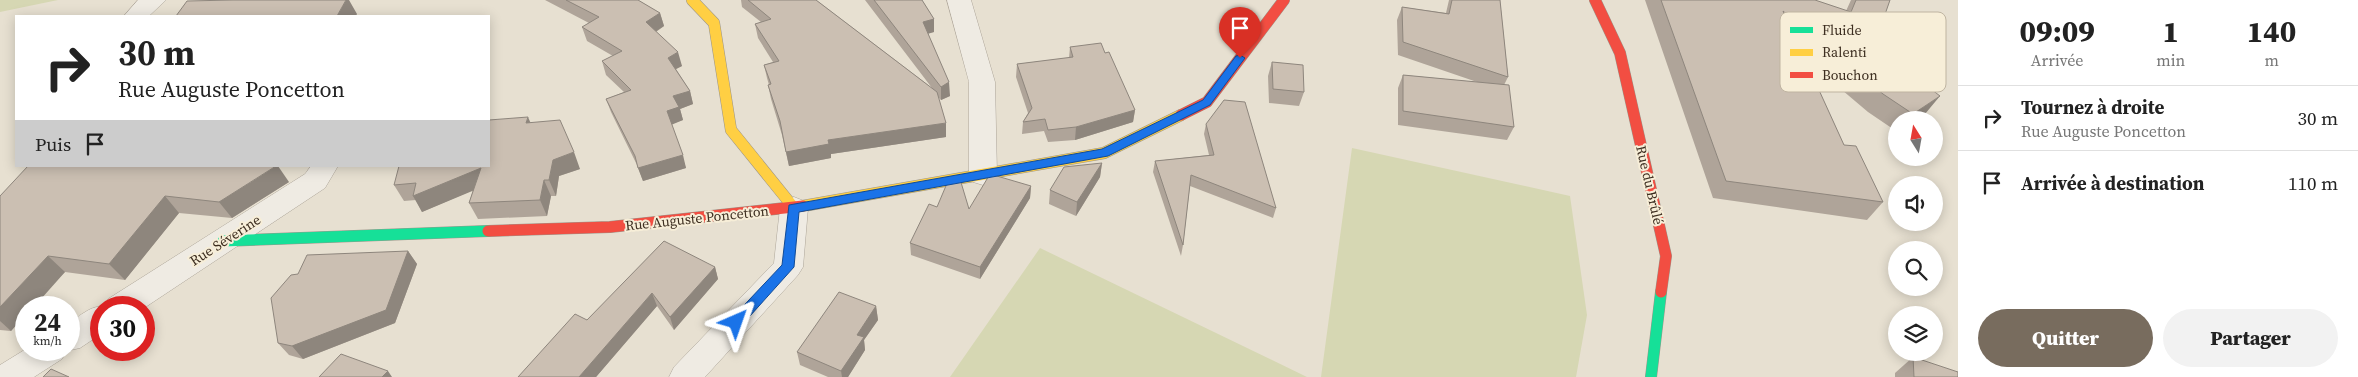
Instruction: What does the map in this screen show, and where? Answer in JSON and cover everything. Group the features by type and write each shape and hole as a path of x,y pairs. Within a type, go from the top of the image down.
{"street":[{"path":"137,15 149,2 154,0"},
{"path":"685,377 788,267 794,208 731,130 714,23 692,0"},
{"path":"958,0 982,82 983,175"},
{"name":"Rue Auguste Poncetton","path":"223,242 610,227 794,208 1104,153 1207,102 1284,0"},
{"name":"Rue du Brûlé","path":"1595,0 1620,53 1666,256 1651,377"},
{"name":"Rue Séverine","path":"138,296 315,181 324,167"},
{"path":"8,377 33,361"}],"green space":[{"path":"0,0 58,0 0,12"},
{"path":"1352,148 1570,196 1587,315 1576,377 1321,377"},
{"path":"1040,248 1307,377 950,377"}],"building":[{"path":"346,0 338,15 177,15 187,1"},
{"path":"566,0 638,0 660,13 646,22 678,52 668,58 690,91 673,96 679,107 667,111 683,155 638,168 635,156 606,99 631,90 602,61 622,51 582,27 599,17"},
{"path":"748,0 816,0 937,92 946,123 828,140 829,144 786,152 780,121 768,85 771,84 764,65 779,61 755,24 771,19"},
{"path":"874,0 922,0 934,19 923,22 949,82 941,87"},
{"path":"1452,0 1500,0 1508,77 1403,42 1402,7 1449,14"},
{"path":"1661,0 1815,0 1851,12 1780,12 1780,92 1820,92 1844,145 1856,146 1883,202 1726,181"},
{"path":"1856,0 1890,0 1886,12 1851,12"},
{"path":"1101,43 1105,53 1109,52 1135,110 1076,127 1048,130 1045,119 1023,122 1032,108 1017,64 1073,57 1070,47"},
{"path":"1272,62 1303,65 1304,92 1273,89"},
{"path":"1403,75 1509,85 1514,127 1403,111"},
{"path":"1881,92 1935,92 1940,96 1918,111 1908,111"},
{"path":"1224,100 1245,102 1276,208 1191,175 1183,245 1155,161 1214,155 1206,124"},
{"path":"528,117 526,123 560,120 574,152 553,160 549,180 544,180 540,200 469,203 481,168 413,196 416,183 394,185 399,167 490,167 490,120"},
{"path":"1102,163 1077,202 1050,190 1064,167"},
{"path":"27,167 274,167 219,202 165,196 109,264 48,256 0,307 0,196"},
{"path":"990,174 1031,186 980,267 910,243 929,204 937,207 948,181 960,179 969,209"},
{"path":"664,241 715,267 670,317 652,293 579,377 518,377 575,314 587,320"},
{"path":"408,251 386,310 292,346 278,343 271,298 291,275 298,274 307,255"},
{"path":"839,292 876,306 857,335 864,337 841,371 797,352"},
{"path":"341,354 388,371 382,377 319,377"},
{"path":"1913,361 1925,361 1958,372 1958,377 1914,377"},
{"path":"51,369 69,377 43,377"}],"traffic: fast":[{"path":"223,241 488,231"},
{"path":"1651,377 1661,292"}],"traffic: slow":[{"path":"692,0 714,23 731,130 794,208"},
{"path":"803,206 1104,153 1181,115"}],"traffic: jam":[{"path":"1181,115 1207,102 1284,0"},
{"path":"1595,0 1620,53 1666,256 1661,292"},
{"path":"488,231 610,227 803,206"}],"route":[{"path":"736,322 788,267 794,208 1104,153 1207,102 1240,58"}]}
